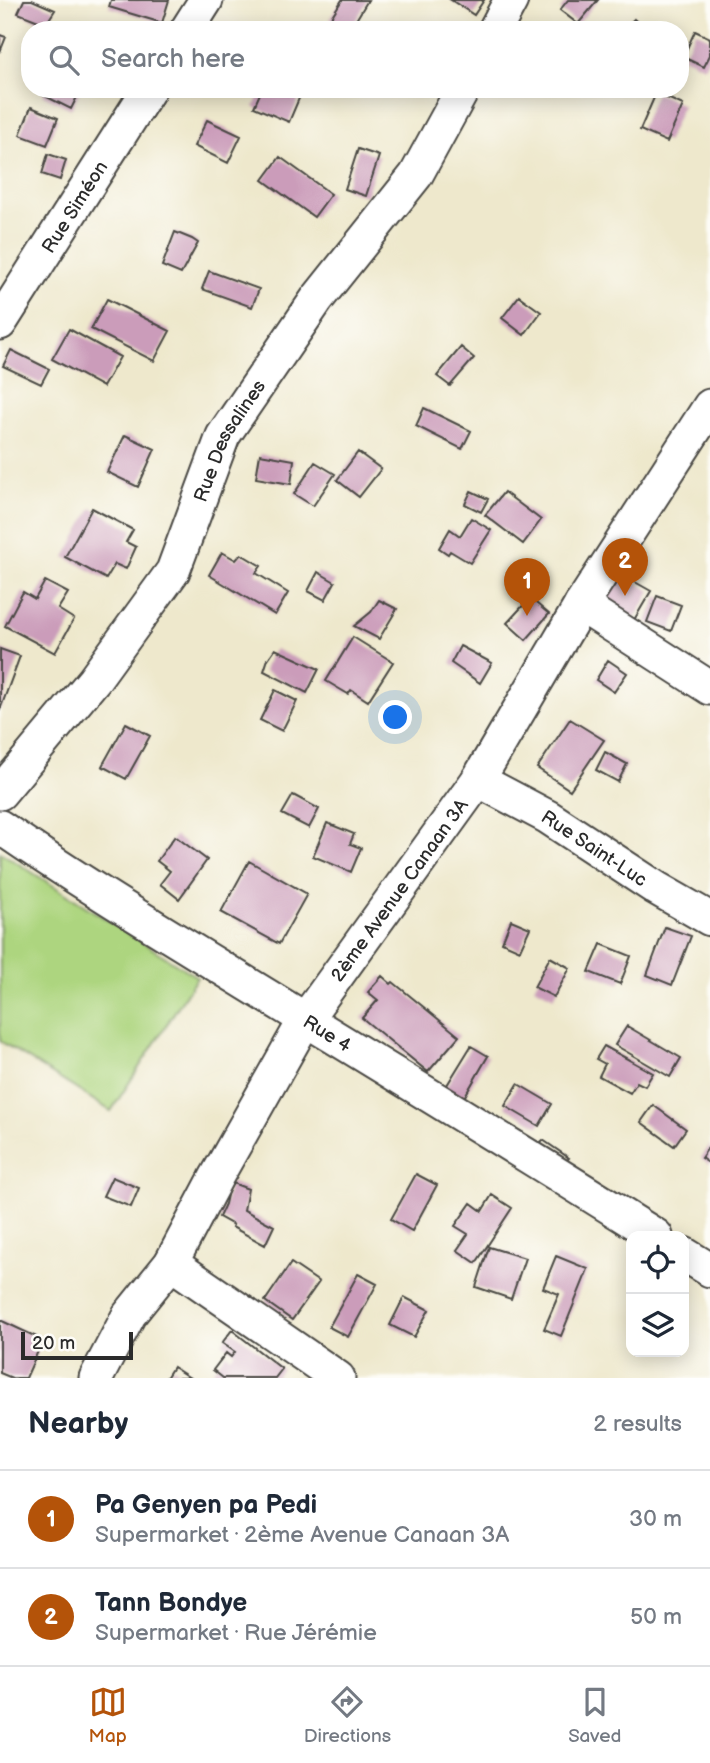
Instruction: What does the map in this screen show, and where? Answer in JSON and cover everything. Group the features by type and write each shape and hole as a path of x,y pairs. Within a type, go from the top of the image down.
{"street":[{"path":"193,21 206,0"},
{"path":"500,21 511,0"},
{"name":"Rue Siméon","path":"0,323 143,98"},
{"name":"Rue Dessalines","path":"0,793 94,680 173,571 223,436 317,299 416,175 458,98"},
{"name":"2ème Avenue Canaan 3A","path":"96,1378 129,1315 171,1263 305,1020 478,780 580,605 710,406"},
{"path":"580,605 710,688"},
{"name":"Rue Saint-Luc","path":"478,780 548,817 656,888 710,919"},
{"name":"Rue 4","path":"0,827 102,894 648,1231"},
{"path":"689,1257 710,1270"},
{"path":"171,1263 338,1378"}],"green space":[{"path":"0,852 197,977 111,1111 0,1041"}],"building":[{"path":"24,0 32,0 55,10 48,21 38,21 18,13"},
{"path":"111,0 169,0 163,21 109,7"},
{"path":"342,0 368,0 355,21 330,19"},
{"path":"451,0 484,0 474,15"},
{"path":"568,0 598,0 580,21 574,21 560,10"},
{"path":"695,31 710,38 710,55 704,67 689,60 689,44"},
{"path":"0,35 6,37 0,52"},
{"path":"49,98 76,98 71,109"},
{"path":"258,98 299,98 289,122 254,107"},
{"path":"654,98 667,98 683,105 667,142 640,130"},
{"path":"31,107 58,118 47,145 20,135"},
{"path":"207,120 241,136 228,163 194,146"},
{"path":"358,149 379,156 366,196 345,189"},
{"path":"48,154 66,160 60,180 42,174"},
{"path":"280,157 331,194 314,217 263,180"},
{"path":"175,232 198,243 181,274 162,266"},
{"path":"209,271 259,289 252,307 202,289"},
{"path":"519,296 541,312 524,335 502,318"},
{"path":"107,299 170,331 154,361 91,329"},
{"path":"69,329 120,357 103,387 52,359"},
{"path":"461,347 474,358 450,386 437,376"},
{"path":"11,350 49,369 41,384 3,366"},
{"path":"424,408 471,431 462,449 416,426"},
{"path":"125,435 155,449 138,487 107,472"},
{"path":"358,452 381,469 359,497 337,480"},
{"path":"260,454 294,460 291,484 256,478"},
{"path":"315,462 335,474 313,506 294,494"},
{"path":"471,491 488,499 481,512 465,504"},
{"path":"504,492 541,520 523,544 485,515"},
{"path":"92,508 133,530 126,542 136,547 126,569 115,564 106,579 65,557"},
{"path":"471,518 491,530 470,563 439,548 450,529 460,536"},
{"path":"222,552 236,560 241,554 261,566 256,573 288,593 275,615 209,575"},
{"path":"318,572 335,582 325,600 308,591"},
{"path":"619,573 651,591 634,620 603,603"},
{"path":"45,581 68,593 58,609 74,619 55,653 5,626 23,592 35,599"},
{"path":"657,596 681,605 671,631 647,622"},
{"path":"530,598 549,614 526,640 507,623"},
{"path":"379,600 397,609 379,639 354,626 371,612"},
{"path":"353,637 393,662 368,701 351,690 348,694 326,681"},
{"path":"460,646 492,663 480,683 451,663"},
{"path":"0,649 20,656 0,710"},
{"path":"275,649 319,669 307,693 264,671"},
{"path":"608,660 627,673 614,692 596,680"},
{"path":"275,690 297,701 282,731 260,720"},
{"path":"570,719 604,740 570,790 537,768"},
{"path":"126,723 150,736 126,779 102,766"},
{"path":"605,752 627,764 618,782 596,770"},
{"path":"293,795 319,809 309,828 282,814"},
{"path":"327,823 354,834 350,844 361,848 351,872 313,856"},
{"path":"175,836 207,860 179,899 160,884 170,871 157,861"},
{"path":"249,861 307,894 279,944 221,912"},
{"path":"511,920 530,928 520,950 502,942"},
{"path":"665,927 691,936 672,985 647,975"},
{"path":"601,944 631,956 620,984 589,972"},
{"path":"550,957 570,968 554,997 534,987"},
{"path":"382,976 459,1036 428,1072 362,1018 378,1000 368,992"},
{"path":"627,1026 681,1058 670,1077 615,1045"},
{"path":"471,1046 488,1056 462,1101 444,1090"},
{"path":"604,1046 653,1073 645,1086 637,1082 630,1093 599,1076 605,1064 596,1059"},
{"path":"518,1084 552,1104 539,1126 505,1106"},
{"path":"653,1105 686,1129 674,1146 641,1122"},
{"path":"543,1140 569,1158 557,1171 531,1151"},
{"path":"710,1145 710,1164 701,1158"},
{"path":"416,1174 437,1185 412,1231 391,1219"},
{"path":"112,1177 139,1188 131,1207 103,1196"},
{"path":"230,1182 248,1189 244,1210 274,1226 265,1245 219,1217"},
{"path":"492,1195 512,1208 476,1263 457,1250 468,1234 455,1226 471,1203 482,1211"},
{"path":"489,1247 525,1258 511,1299 476,1287"},
{"path":"556,1256 588,1269 561,1336 544,1329 559,1294 543,1288"},
{"path":"291,1263 319,1282 292,1320 265,1301"},
{"path":"358,1274 377,1284 348,1337 329,1327"},
{"path":"404,1297 429,1310 414,1337 390,1325"},
{"path":"0,1320 43,1340 26,1378 12,1378 0,1373"},
{"path":"232,1330 282,1369 275,1378 223,1378 213,1370 226,1353 231,1357 235,1352 222,1343"},
{"path":"173,1367 190,1378 166,1378"}],"place":[{"name":"Tann Bondye","path":"625,596"},
{"name":"Pa Genyen pa Pedi","path":"527,616"}]}
